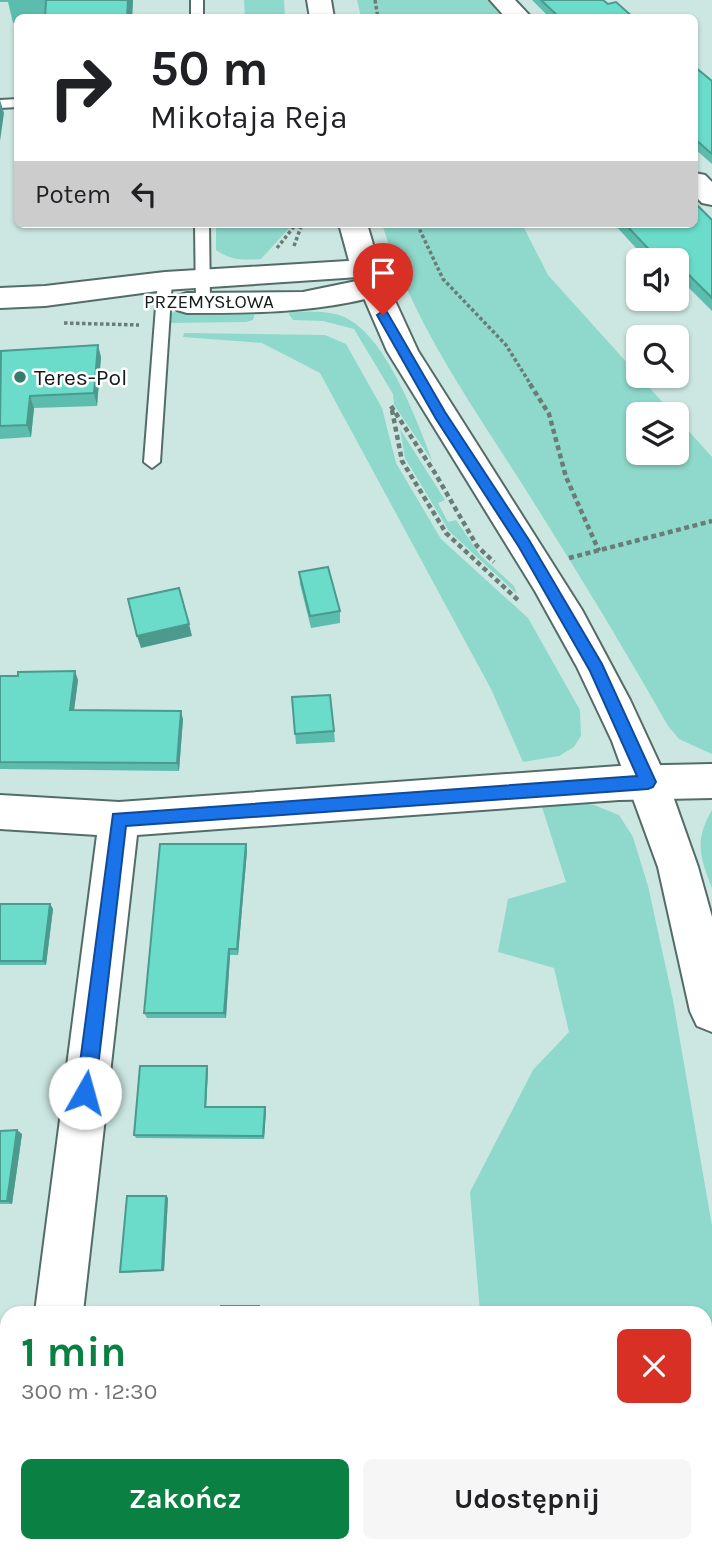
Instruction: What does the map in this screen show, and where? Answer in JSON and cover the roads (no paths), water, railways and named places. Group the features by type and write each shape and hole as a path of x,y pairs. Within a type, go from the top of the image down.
{"main road":[{"path":"502,0 516,14"},
{"path":"698,184 712,197"},
{"path":"354,228 368,279 383,315 440,415 538,568 597,668 648,782 678,865 700,950 712,1011"},
{"name":"PRZEMYSŁOWA","path":"0,298 45,296 65,300 203,291 306,302 346,296 368,279"},
{"path":"0,812 119,819 648,782 712,781"},
{"path":"60,1306 119,819"}],"lane":[{"path":"202,228 203,291"},
{"path":"152,462 164,292"}],"place":[{"name":"Teres-Pol","path":"20,377"}]}
